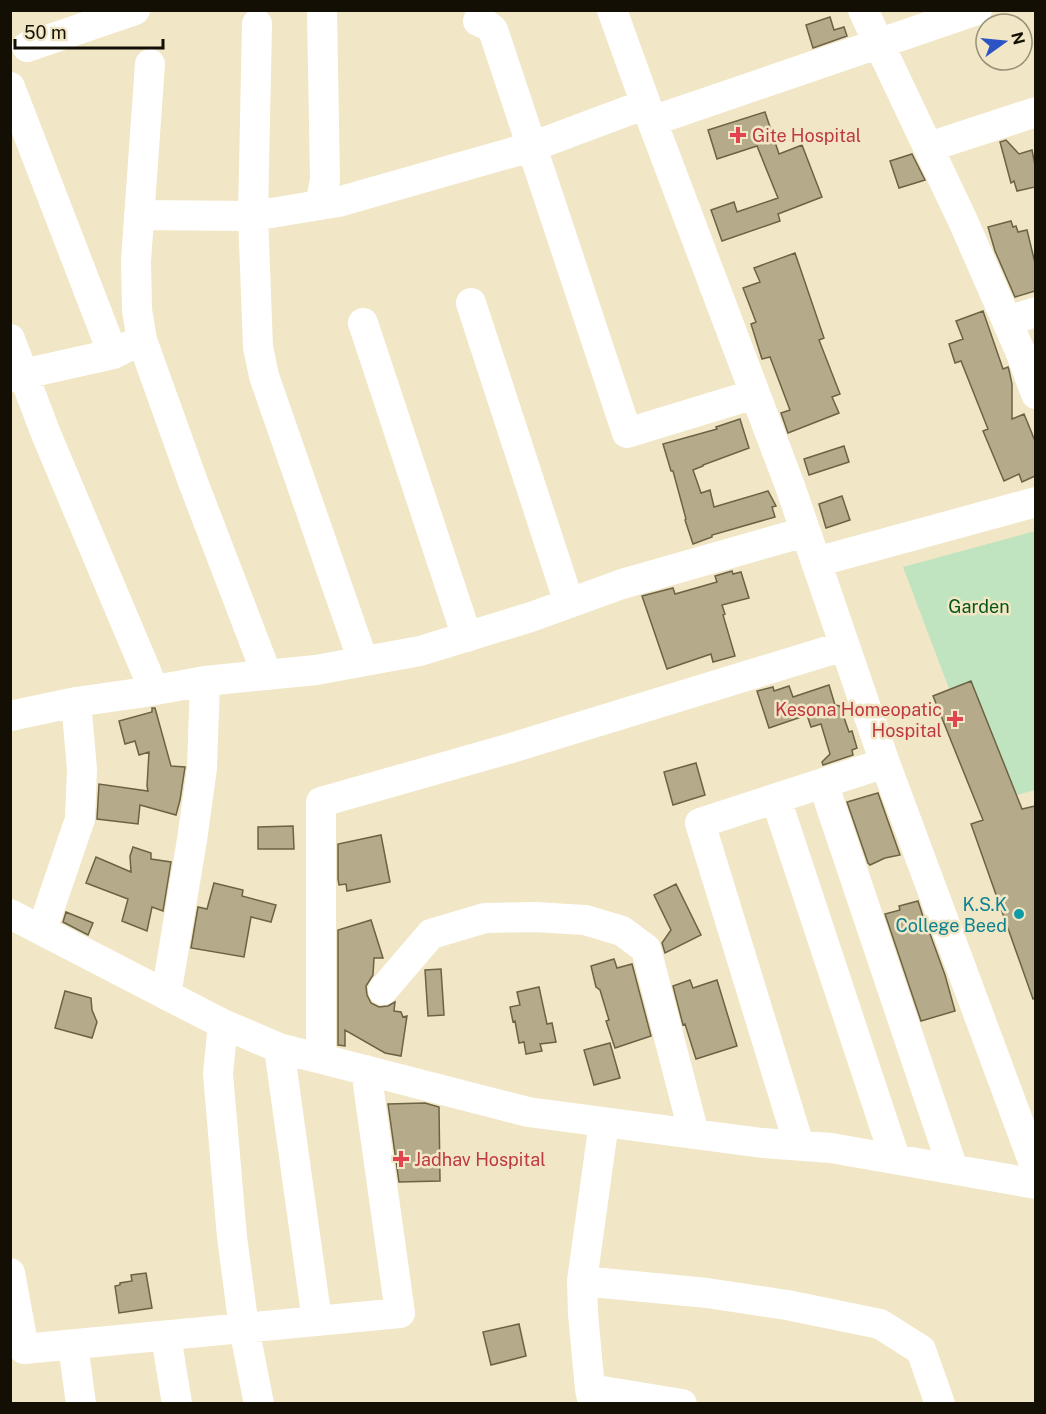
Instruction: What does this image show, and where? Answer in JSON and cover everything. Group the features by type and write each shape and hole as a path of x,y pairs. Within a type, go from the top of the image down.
{"street":[{"path":"27,47 135,10"},
{"path":"320,205 325,180 322,10"},
{"path":"612,10 790,486 885,764 1035,1169"},
{"path":"863,10 929,147 1007,321 1035,394"},
{"path":"140,215 253,216 338,202 878,44 977,10"},
{"path":"478,21 493,30 627,433 755,394"},
{"path":"257,24 253,216 258,347 264,376 363,661"},
{"path":"150,64 136,261 137,310 142,340 193,483 267,675"},
{"path":"10,87 113,354"},
{"path":"929,147 1035,112"},
{"path":"471,303 569,603"},
{"path":"1007,321 1035,312"},
{"path":"363,323 467,637"},
{"path":"10,339 17,376 46,434 154,690"},
{"path":"17,376 113,354 142,340"},
{"path":"816,562 1035,502"},
{"path":"10,716 76,702 205,681 316,670 420,651 622,584 805,532"},
{"path":"321,1059 321,802 508,749 844,646"},
{"path":"166,994 200,778 205,681"},
{"path":"42,930 80,819 82,769 76,702"},
{"path":"798,1145 700,823 885,764"},
{"path":"823,783 953,1169"},
{"path":"776,799 895,1158"},
{"path":"10,914 223,1024 279,1048 528,1112 762,1143 831,1148 1035,1184"},
{"path":"383,990 431,934 484,918 535,917 585,920 622,930 645,949 694,1134"},
{"path":"223,1024 218,1074 232,1237 244,1328 260,1404"},
{"path":"279,1048 317,1321"},
{"path":"10,1273 24,1349 400,1313 366,1070"},
{"path":"604,1122 582,1281 591,1396 682,1404"},
{"path":"582,1281 718,1294 880,1324 921,1350 940,1404"},
{"path":"166,1336 177,1404"},
{"path":"73,1345 81,1404"}],"green space":[{"name":"Garden","path":"1035,531 1035,790 992,802 903,567"}],"building":[{"path":"830,17 834,30 844,27 847,36 813,48 806,25"},
{"path":"765,112 779,154 802,145 822,197 778,214 780,221 722,241 711,210 734,202 737,212 778,198 757,146 717,159 708,130"},
{"path":"1006,140 1019,154 1032,150 1035,187 1017,191 1014,181 1011,183 1000,142"},
{"path":"912,154 925,180 899,188 890,161"},
{"path":"1011,221 1018,232 1027,230 1035,263 1035,291 1015,297 995,251 988,227"},
{"path":"795,253 824,338 819,340 840,394 832,397 839,413 788,433 781,413 790,410 770,357 762,359 751,324 756,322 743,288 760,282 754,268"},
{"path":"983,311 1003,369 1008,367 1009,370 1012,384 1012,419 1024,414 1035,441 1035,476 1022,482 1019,474 1004,481 983,431 988,429 961,361 955,363 949,344 963,339 956,321"},
{"path":"740,419 749,448 693,470 701,493 710,490 714,507 768,491 776,506 772,507 775,517 712,535 712,537 693,544 673,471 671,471 663,444 717,429 716,427"},
{"path":"844,446 849,462 809,475 804,459"},
{"path":"842,496 850,520 826,528 819,504"},
{"path":"732,571 733,574 741,572 749,598 722,605 735,656 713,662 711,654 667,669 642,596 673,588 675,594 717,582 715,576"},
{"path":"971,681 1022,809 1035,806 1035,998 1033,999 971,824 983,820 933,696"},
{"path":"829,685 835,705 840,706 857,748 852,750 853,755 823,765 822,762 830,754 821,724 811,727 807,715 769,728 757,691 773,687 774,691 789,686 793,697"},
{"path":"152,708 155,708 171,766 185,767 176,815 140,805 138,824 97,819 99,784 148,791 149,752 139,755 135,741 125,744 119,721 152,712"},
{"path":"696,763 705,795 673,805 664,772"},
{"path":"878,793 900,855 885,858 870,865 847,802"},
{"path":"293,826 294,849 258,849 258,827"},
{"path":"381,835 390,882 347,891 346,884 339,885 338,844"},
{"path":"133,847 151,853 151,859 171,862 163,911 152,907 147,931 122,921 128,899 86,883 96,857 131,872 130,856"},
{"path":"214,883 243,890 242,896 276,905 271,922 251,917 244,957 191,948 198,907 207,909"},
{"path":"676,884 701,935 665,953 662,943 671,930 654,895"},
{"path":"918,901 945,975 955,1011 921,1021 885,914 900,910 899,906"},
{"path":"66,912 93,923 88,935 63,922"},
{"path":"371,920 383,958 374,958 373,975 366,986 367,995 371,1003 379,1007 395,1002 394,1011 401,1012 403,1017 407,1016 401,1056 385,1053 345,1030 345,1046 338,1045 338,930"},
{"path":"614,959 617,968 632,964 651,1036 615,1048 606,1021 609,1020 600,990 596,987 591,966"},
{"path":"441,969 444,1015 428,1016 425,970"},
{"path":"690,980 693,988 717,980 737,1046 696,1059 685,1024 683,1025 673,986"},
{"path":"539,987 547,1024 552,1023 556,1042 540,1044 542,1051 526,1054 524,1042 519,1043 510,1007 520,1005 517,992"},
{"path":"65,991 91,998 92,1010 97,1022 92,1038 55,1028"},
{"path":"610,1043 620,1078 594,1085 584,1050"},
{"path":"425,1103 439,1107 440,1181 399,1182 388,1104"},
{"path":"146,1273 152,1308 119,1313 115,1286 132,1281 131,1275"},
{"path":"519,1324 526,1356 491,1365 483,1332"}],"place":[{"name":"Gite Hospital","path":"738,135"},
{"name":"Kesona Homeopatic Hospital","path":"955,719"},
{"name":"K.S.K College Beed","path":"1019,914"},
{"name":"Jadhav Hospital","path":"401,1159"}]}
